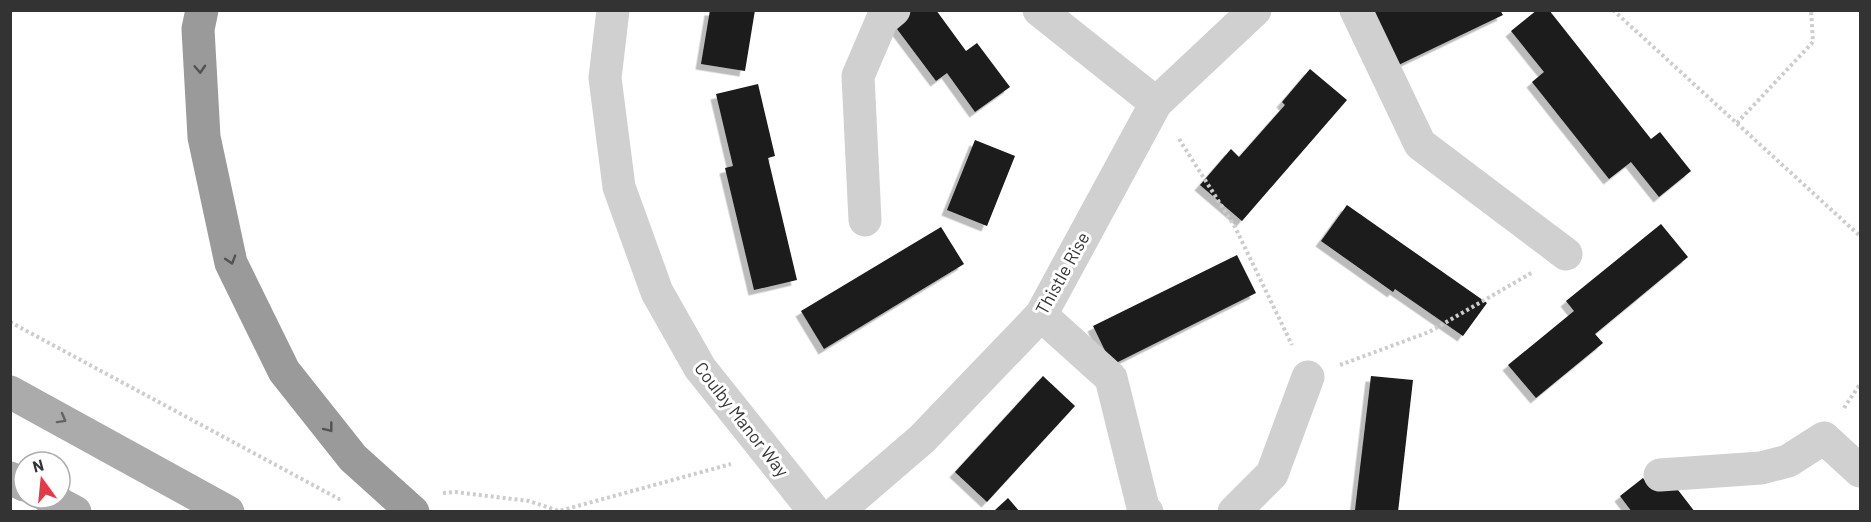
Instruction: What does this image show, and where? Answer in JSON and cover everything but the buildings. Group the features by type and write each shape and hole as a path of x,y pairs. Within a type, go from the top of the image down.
{"highway":[{"path":"202,10 198,28 204,138 231,263 285,371 353,458 413,512"}],"main road":[{"path":"10,392 228,512"}],"street":[{"name":"Coulby Manor Way","path":"613,10 605,78 619,187 657,292 700,369 815,512"},
{"path":"865,220 858,76 882,20 894,10"},
{"path":"1039,10 1156,103"},
{"name":"Thistle Rise","path":"837,512 922,439 1041,315 1156,103 1255,10"},
{"path":"1356,10 1420,144 1566,254"},
{"path":"1041,315 1111,378 1143,507 1147,512"},
{"path":"1234,512 1272,474 1308,377"},
{"path":"1660,475 1761,468 1788,461 1824,438 1860,471"}],"path":[{"path":"1613,10 1860,236"},
{"path":"1737,123 1813,42 1811,10"},
{"path":"1156,103 1234,226 1308,377 1429,332 1566,254"}]}
